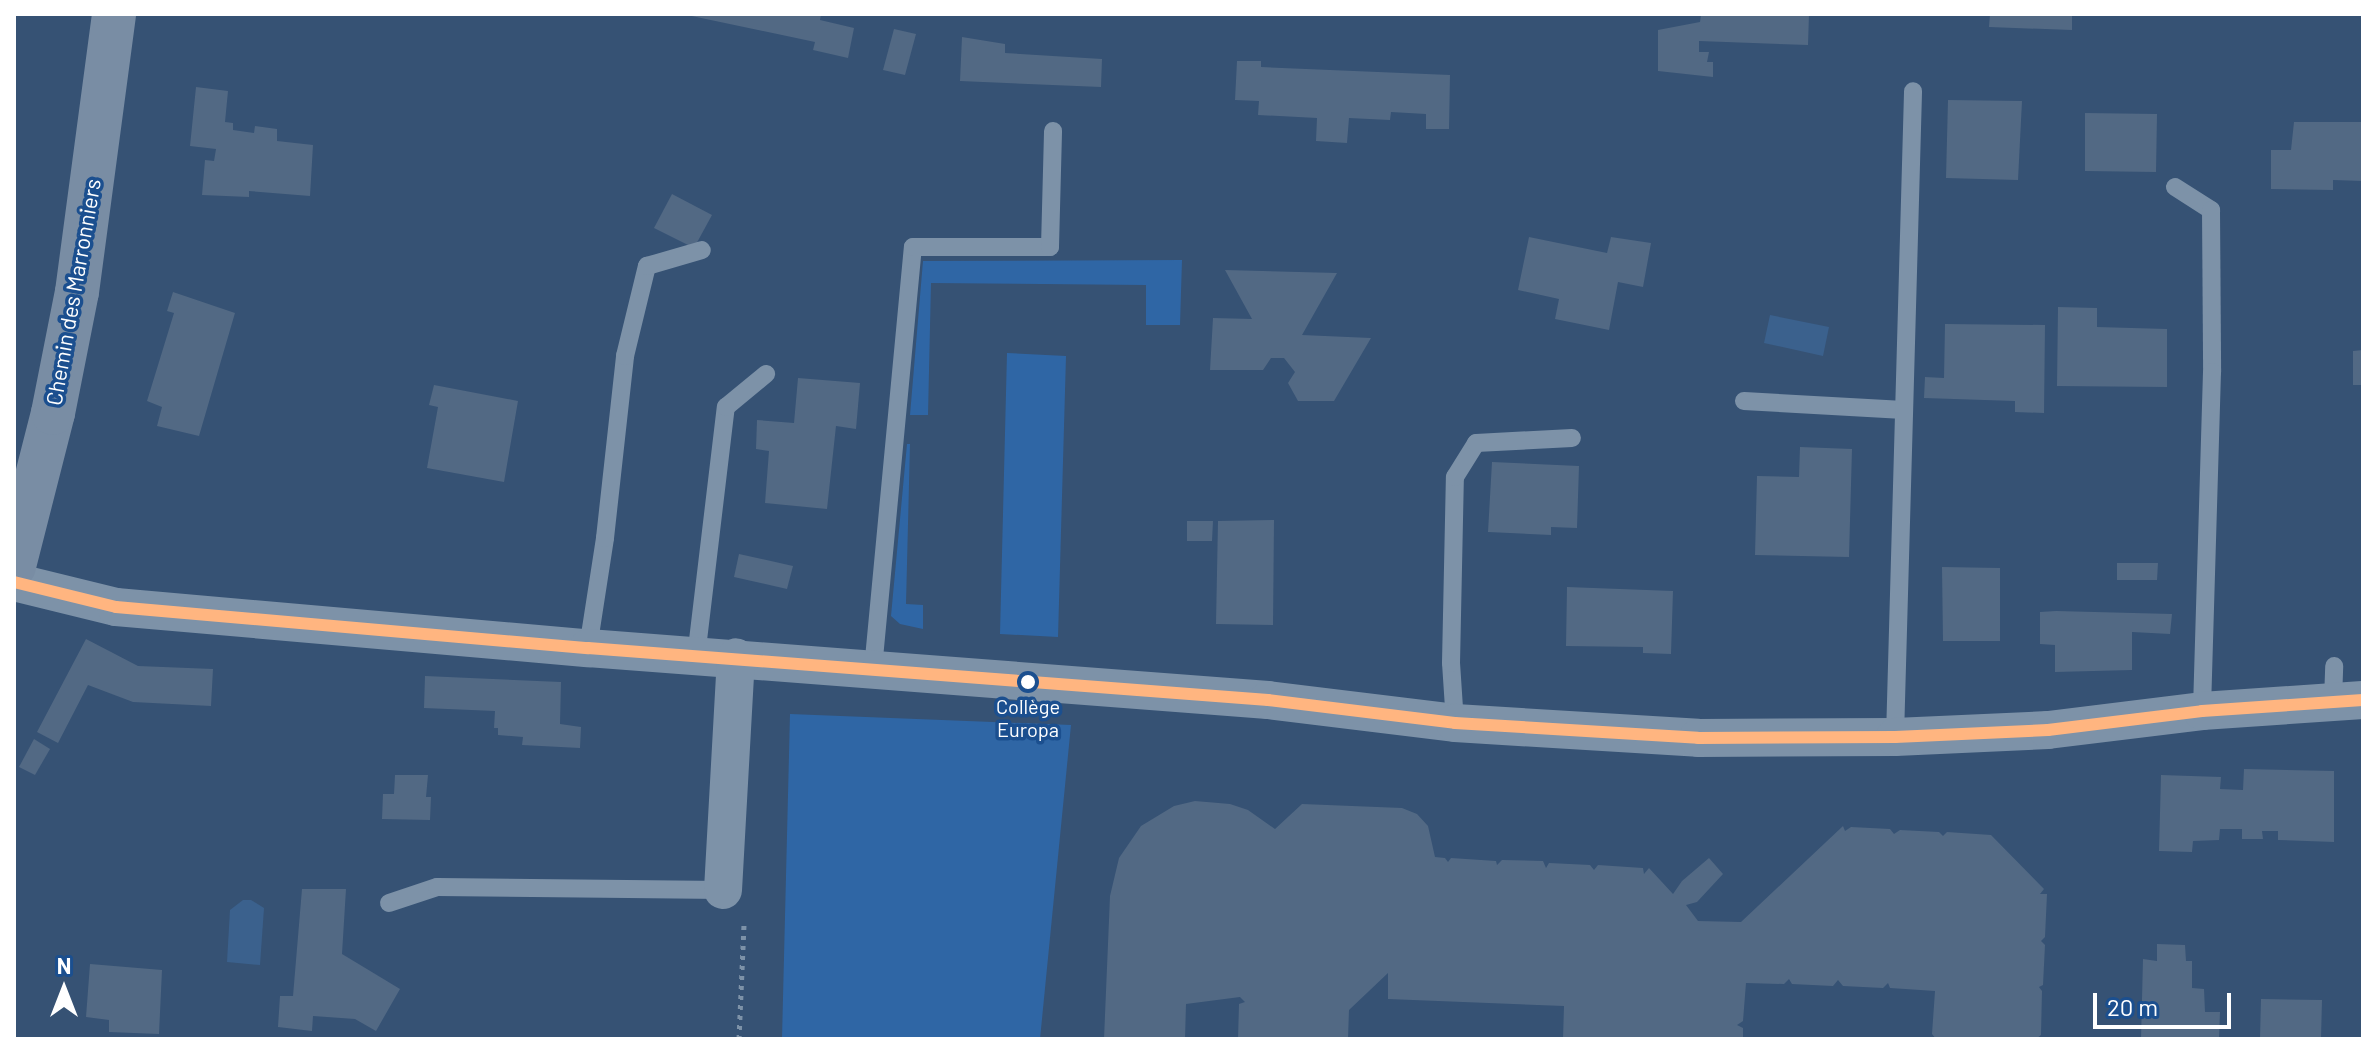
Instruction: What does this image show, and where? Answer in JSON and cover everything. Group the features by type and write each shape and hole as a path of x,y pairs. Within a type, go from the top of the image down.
{"street":[{"name":"Chemin des Marronniers","path":"14,566 53,413 77,292 114,14"},
{"path":"14,582 116,607 696,657 736,657 1268,700 1455,723 1698,738 1895,737 2048,730 2343,689"},
{"path":"723,890 736,657"}],"lane":[{"path":"1895,737 1913,91"},
{"path":"873,669 913,247 1050,247 1053,131"},
{"path":"2175,187 2211,210 2212,372 2202,711"},
{"path":"588,648 625,356 647,266 702,250"},
{"path":"696,657 726,407 766,374"},
{"path":"1744,401 1904,410"},
{"path":"1455,723 1451,663 1455,477 1476,443 1572,438"},
{"path":"389,903 437,887 723,890"}],"path":[{"path":"723,890 745,897 739,1039"}],"shaded area":[{"path":"1182,260 1180,325 1146,325 1146,285 931,283 928,415 910,415 923,261"},
{"path":"1770,315 1829,327 1823,356 1764,343"},
{"path":"1007,353 1066,356 1058,637 1000,634"},
{"path":"907,444 910,444 906,604 923,605 923,629 900,624 891,616"},
{"path":"790,714 1071,725 1040,1039 782,1039"},
{"path":"243,900 251,900 264,908 260,965 227,962 230,910"}],"building":[{"path":"821,14 820,20 854,28 848,58 813,50 815,42 687,15"},
{"path":"1809,14 1808,45 1699,41 1699,52 1709,52 1707,62 1713,62 1713,77 1658,71 1658,30 1700,22 1701,15"},
{"path":"1990,14 2072,14 2072,30 1989,27"},
{"path":"894,29 916,34 905,75 883,70"},
{"path":"962,37 1005,44 1005,53 1102,59 1101,87 960,81"},
{"path":"1237,61 1261,61 1261,67 1450,75 1449,129 1426,129 1426,114 1391,112 1390,120 1349,118 1347,143 1316,141 1317,118 1258,115 1259,101 1235,100"},
{"path":"196,87 228,91 225,122 233,123 233,130 254,133 255,126 277,129 277,141 313,145 310,196 249,191 249,197 202,195 205,160 214,161 216,149 190,146"},
{"path":"1948,100 2022,101 2018,180 1946,178"},
{"path":"2085,113 2157,114 2156,172 2085,171"},
{"path":"2294,122 2363,122 2363,181 2333,180 2333,190 2271,189 2271,150 2291,150"},
{"path":"672,194 712,215 694,248 654,228"},
{"path":"1529,237 1607,253 1611,237 1651,243 1643,287 1618,282 1609,330 1555,319 1559,299 1518,290"},
{"path":"1225,270 1337,273 1302,335 1371,338 1334,401 1298,401 1288,383 1295,372 1284,358 1271,358 1263,370 1210,370 1213,318 1252,319"},
{"path":"173,292 235,313 199,436 157,426 162,407 147,401 174,313 167,311"},
{"path":"2058,307 2097,308 2097,327 2167,329 2167,387 2057,386"},
{"path":"1945,324 2045,325 2044,413 2015,412 2015,401 1924,398 1925,377 1944,378"},
{"path":"2363,350 2363,385 2353,385 2353,351"},
{"path":"798,378 860,383 856,429 836,426 827,509 765,503 769,451 756,449 757,420 794,423"},
{"path":"434,385 518,401 504,482 427,468 438,407 429,405"},
{"path":"1800,447 1852,449 1849,557 1755,555 1757,476 1799,477"},
{"path":"1492,462 1579,466 1577,528 1551,527 1551,535 1488,532"},
{"path":"1274,520 1273,625 1216,624 1218,521"},
{"path":"1187,521 1213,521 1212,541 1187,541"},
{"path":"739,554 793,566 787,589 734,577"},
{"path":"2117,563 2158,563 2157,580 2117,580"},
{"path":"1942,567 2000,568 2000,641 1943,641"},
{"path":"1567,587 1673,591 1671,654 1643,653 1643,647 1566,646"},
{"path":"2040,612 2172,614 2170,634 2132,632 2132,670 2055,672 2055,645 2040,644"},
{"path":"86,639 138,666 213,669 211,706 133,702 88,685 58,743 37,732"},
{"path":"425,676 561,682 560,724 581,727 580,748 522,745 523,737 498,735 498,728 494,728 495,711 424,708"},
{"path":"34,739 50,749 35,775 19,767"},
{"path":"2244,769 2334,771 2334,842 2278,840 2278,831 2262,831 2263,839 2242,839 2242,829 2220,829 2219,840 2193,841 2192,852 2159,851 2161,775 2221,777 2220,789 2243,790"},
{"path":"395,775 428,775 426,797 431,797 430,820 382,819 383,794 394,794"},
{"path":"1195,801 1230,804 1248,810 1275,829 1302,804 1402,808 1417,814 1428,826 1435,857 1445,858 1448,862 1451,858 1496,861 1497,865 1502,860 1543,861 1546,868 1549,863 1590,865 1594,870 1598,865 1643,868 1644,874 1649,868 1673,894 1682,881 1709,858 1723,874 1697,902 1686,905 1698,921 1741,922 1843,826 1845,831 1851,827 1890,829 1894,834 1900,830 1939,832 1943,836 1947,832 1991,835 2044,889 2040,894 2047,894 2045,937 2041,941 2045,945 2043,985 2039,987 2042,991 2041,1035 2036,1039 1936,1039 1932,1034 1935,991 1890,988 1888,983 1883,988 1843,986 1838,980 1833,986 1792,984 1789,979 1784,984 1746,983 1743,1021 1737,1025 1743,1028 1743,1039 1563,1039 1564,1006 1388,999 1388,973 1349,1010 1348,1039 1238,1039 1239,1004 1245,1002 1240,997 1186,1004 1185,1039 1104,1039 1110,896 1119,858 1141,826 1174,806"},
{"path":"302,889 346,889 342,954 400,989 376,1031 355,1019 313,1016 312,1031 278,1027 280,996 293,996"},
{"path":"2157,944 2185,945 2186,961 2192,961 2192,988 2204,989 2205,1012 2220,1012 2219,1039 2141,1039 2143,959 2157,961"},
{"path":"90,964 162,970 159,1034 109,1032 109,1020 86,1017"},
{"path":"2261,999 2322,1000 2321,1039 2260,1039"}],"transit line":[{"path":"14,582 116,607 588,648 1268,700 1455,723 1698,738 1895,737 2048,730 2202,711 2363,700"}],"place":[{"name":"Collège Europa","path":"1028,682"}]}
